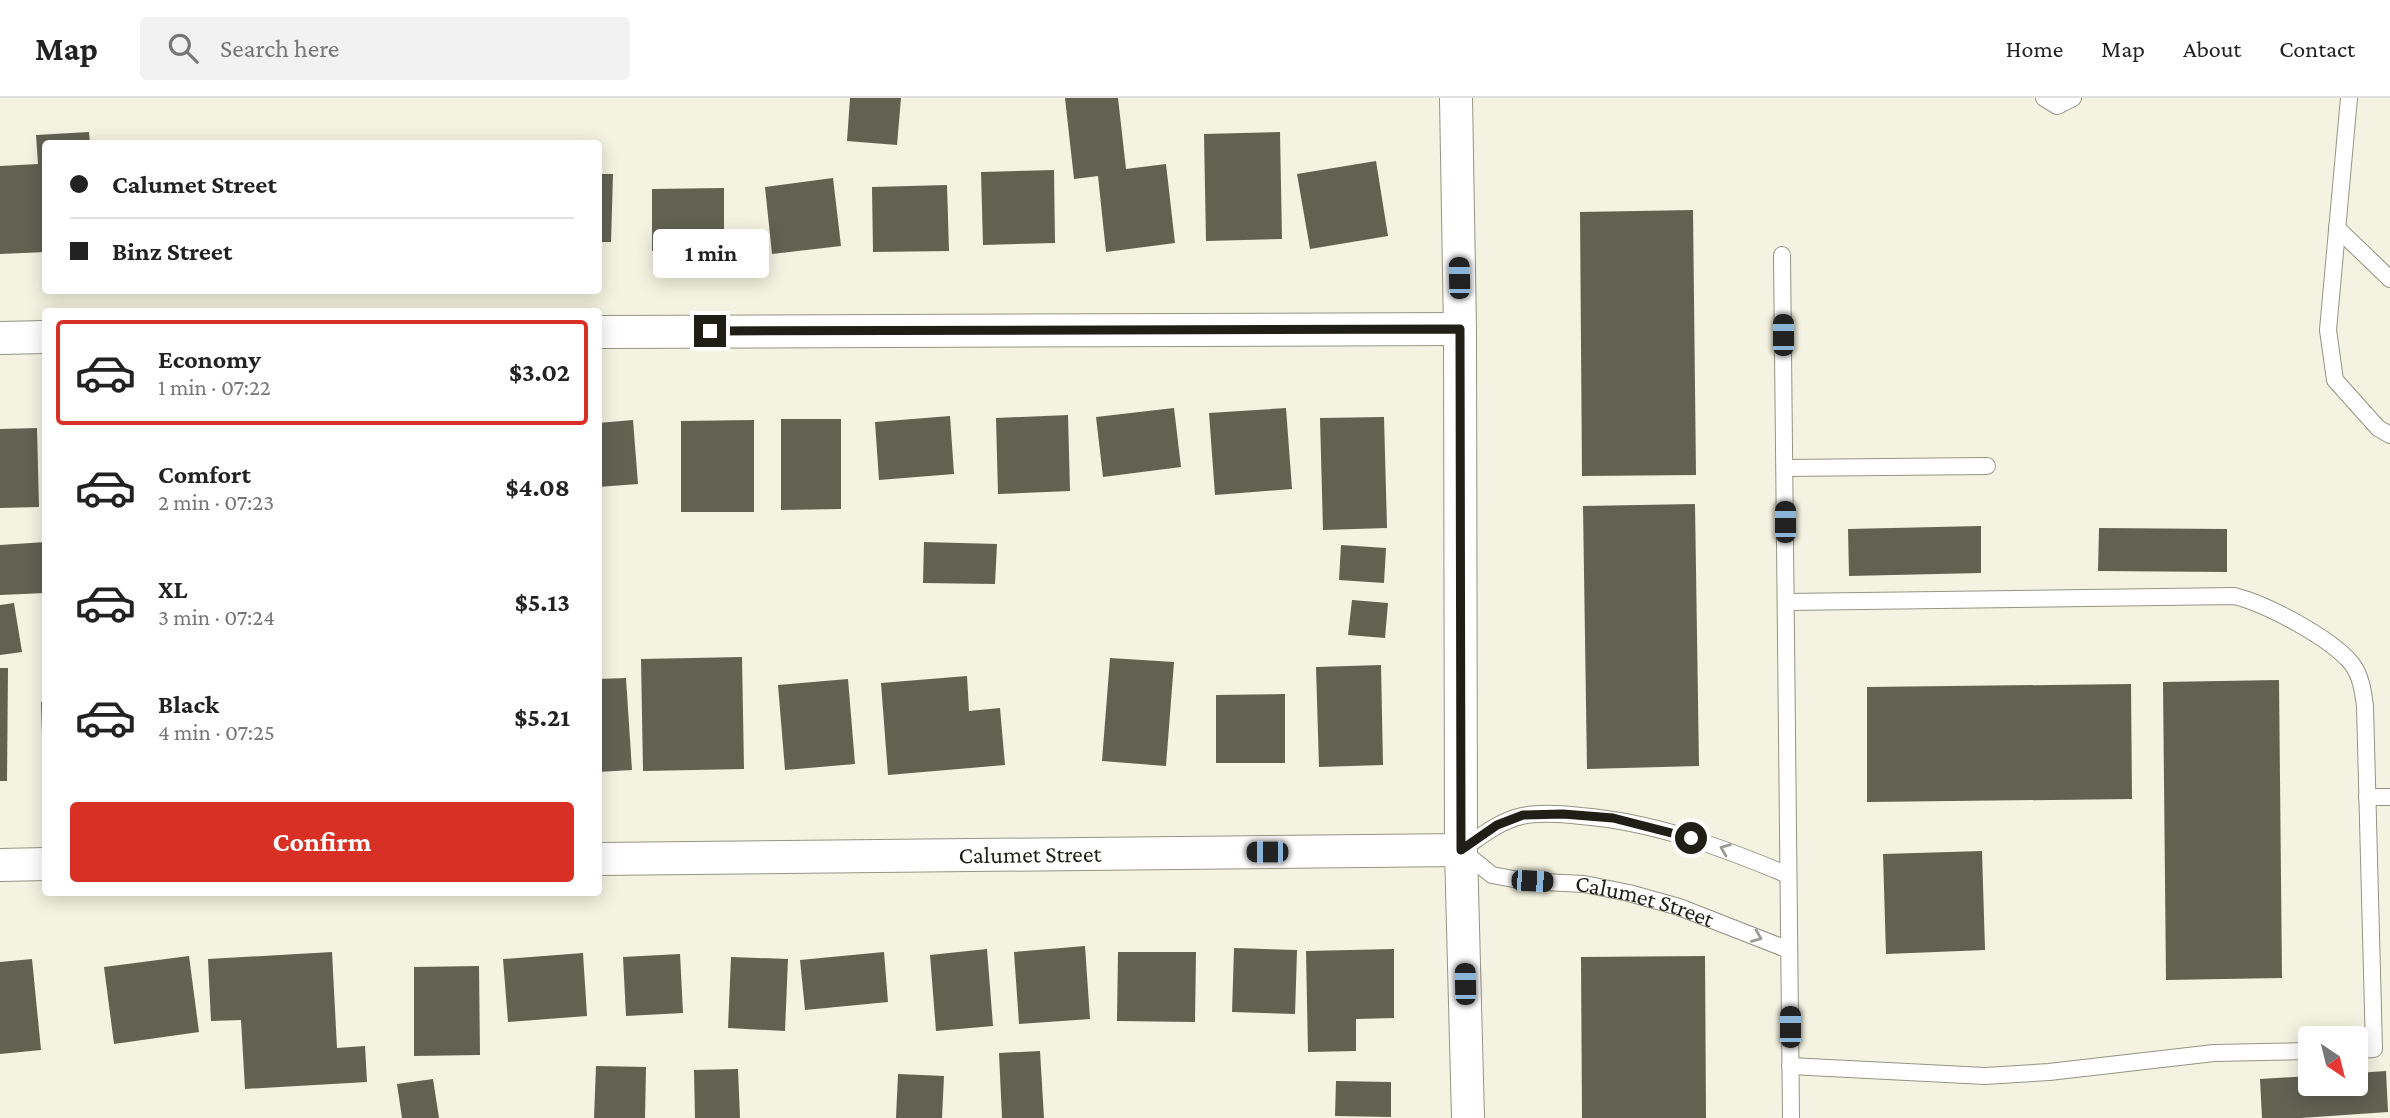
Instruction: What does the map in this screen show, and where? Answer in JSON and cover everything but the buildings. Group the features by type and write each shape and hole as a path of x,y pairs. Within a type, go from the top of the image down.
{"street":[{"path":"1456,98 1460,329 1461,850 1468,1118"},
{"path":"602,332 1460,329"},
{"path":"0,338 42,337"},
{"name":"Calumet Street","path":"602,859 1461,850"},
{"path":"0,865 42,864"}],"lane":[{"path":"2044,98 2057,106 2073,98"},
{"path":"2349,98 2328,330 2334,380 2378,428 2390,435"},
{"path":"2337,228 2390,279"},
{"path":"1782,256 1791,1118"},
{"path":"1784,468 1987,467"},
{"path":"1786,602 2234,596 2271,608 2337,648 2353,666 2360,680 2365,706 2374,1049 2368,1049"},
{"path":"2368,797 2390,797"},
{"path":"1461,850 1497,825 1523,815 1563,814 1613,818 1665,831 1716,845 1788,875"},
{"name":"Calumet Street","path":"1461,850 1492,875 1524,881 1584,884 1629,893 1678,907 1789,950"},
{"path":"1790,1066 1985,1076 2049,1072 2214,1053 2298,1051"}],"route":[{"path":"710,331 1460,329 1461,850 1497,825 1523,815 1563,814 1613,818 1691,838"}]}
